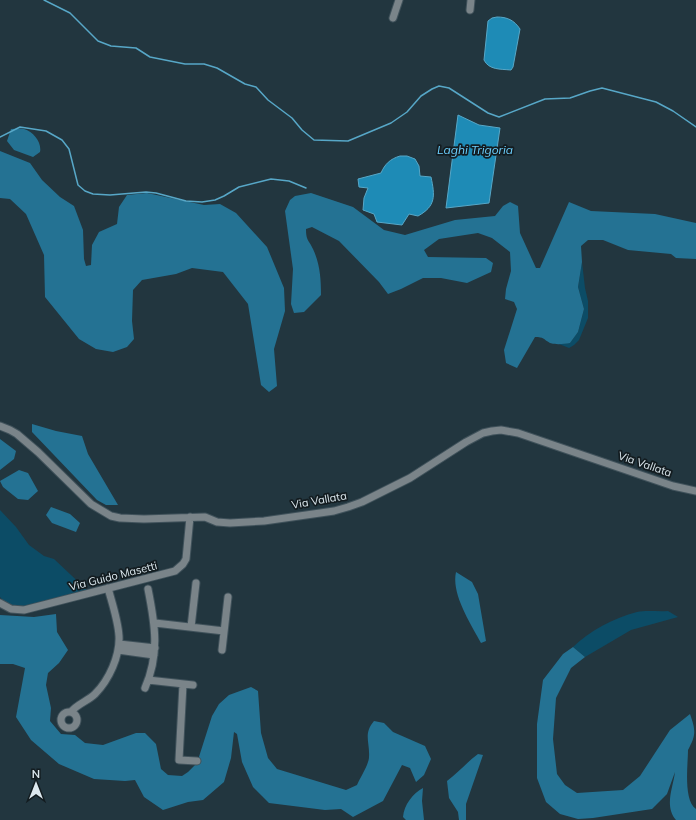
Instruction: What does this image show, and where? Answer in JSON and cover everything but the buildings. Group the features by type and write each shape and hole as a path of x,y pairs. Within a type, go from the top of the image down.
{"street":[{"path":"393,18 399,0"},
{"path":"470,10 471,0"},
{"name":"Via Vallata","path":"0,426 17,434 38,452 90,504 104,513 120,518 144,519 205,517 217,522 241,523 334,511 362,502 410,478 466,442 496,430 518,433 673,486 696,490"},
{"name":"Via Guido Masetti","path":"0,603 11,609 22,610 167,573 180,568 186,559 190,517"},
{"path":"191,627 196,583"},
{"path":"71,712 74,708 92,697 100,689 111,671 118,647 118,629 108,588"},
{"path":"145,688 154,652 156,636 148,589"},
{"path":"222,650 228,597"},
{"path":"155,623 224,630"},
{"path":"118,647 154,652"},
{"path":"148,680 193,685"},
{"path":"184,684 179,760 197,761"}],"shaded area":[{"path":"11,129 28,130 34,135 40,145 40,152 33,157 14,150 7,141"},
{"path":"0,151 30,163 42,180 60,197 74,206 83,230 84,259 86,266 91,265 92,245 99,232 117,224 119,207 127,195 147,193 204,205 220,204 236,213 267,247 284,288 285,311 274,349 277,386 269,392 261,385 248,304 223,272 192,268 176,274 142,280 133,290 132,321 134,339 127,347 113,352 96,349 79,339 45,297 44,255 26,214 10,199 0,198"},
{"path":"311,193 353,207 384,230 405,235 455,220 495,216 503,206 510,202 518,206 520,233 536,268 540,268 569,202 591,211 655,214 696,223 696,259 676,258 671,254 628,250 603,240 588,240 581,246 582,262 578,287 584,309 578,332 570,343 565,344 552,344 542,338 535,337 517,368 506,363 504,350 517,309 514,302 505,299 511,271 510,252 492,238 478,233 439,239 424,250 428,257 486,258 493,263 491,272 467,283 441,278 423,278 388,294 379,282 339,241 312,227 306,229 307,238 312,246 319,266 321,295 304,312 294,313 291,304 293,269 285,211 290,200 295,196"},
{"path":"582,262 588,301 588,318 579,340 569,348 559,344 570,343 578,332 584,309 578,287"},
{"path":"32,424 56,431 82,436 88,454 118,505 106,505 97,500 32,432"},
{"path":"0,439 16,451 14,459 0,470"},
{"path":"19,470 28,473 38,491 28,500 18,499 3,487 0,481"},
{"path":"51,507 70,514 80,523 76,532 52,523 46,515"},
{"path":"0,510 16,527 29,545 44,556 54,559 88,591 21,607 9,604 2,599 0,597"},
{"path":"456,572 472,582 478,594 486,641 481,643 467,618 459,599 455,581"},
{"path":"641,611 668,611 678,617 631,630 585,657 573,647 594,630 620,618"},
{"path":"56,614 57,632 68,650 59,663 48,673 46,685 51,708 50,721 61,734 75,735 85,743 103,745 136,733 145,733 156,744 161,769 168,775 182,776 197,763 212,716 219,704 229,695 251,687 258,691 261,733 268,758 277,769 346,790 357,785 369,760 368,734 374,721 384,723 393,732 425,746 431,759 424,775 416,782 410,768 402,765 383,801 353,817 341,809 325,810 269,803 253,787 242,762 237,734 234,732 231,758 224,782 203,800 188,802 163,810 144,797 135,780 125,781 94,779 59,764 31,740 16,717 25,668 13,664 0,664 0,615 34,617"},
{"path":"573,647 585,657 571,668 556,698 553,739 557,774 565,785 577,793 623,790 640,776 670,730 690,714 694,736 688,750 687,781 689,798 696,809 696,820 676,820 672,815 670,809 670,797 675,772 667,794 652,809 578,819 560,814 546,802 537,778 537,724 543,680 563,654"},
{"path":"478,754 483,755 466,804 466,820 459,820 458,812 449,798 447,781"},
{"path":"423,788 422,801 424,820 406,820 403,817 407,804 416,793"}],"water":[{"path":"497,17 510,20 520,29 513,67 511,70 489,66 484,60 488,21"},
{"name":"Laghi Trigoria","path":"458,115 479,125 500,128 489,203 446,208"},
{"path":"400,156 407,156 415,159 419,166 420,176 431,177 433,200 428,208 418,216 409,214 402,225 377,222 374,214 363,210 364,198 368,188 359,187 358,179 381,173 388,162"}],"waterway":[{"path":"44,0 70,13 98,41 111,46 136,48 150,57 185,64 204,64 217,68 245,84 256,87 268,100 292,118 302,130 314,140 348,141 391,123 407,112 421,96 439,86 449,88 488,113 499,117 545,99 570,98 602,88 656,102 673,111 696,127"},
{"path":"0,137 20,127 46,131 62,140 69,149 78,185 85,191 93,194 110,195 146,192 156,193 186,201 202,202 215,200 239,187 271,179 289,181 306,188"}]}
